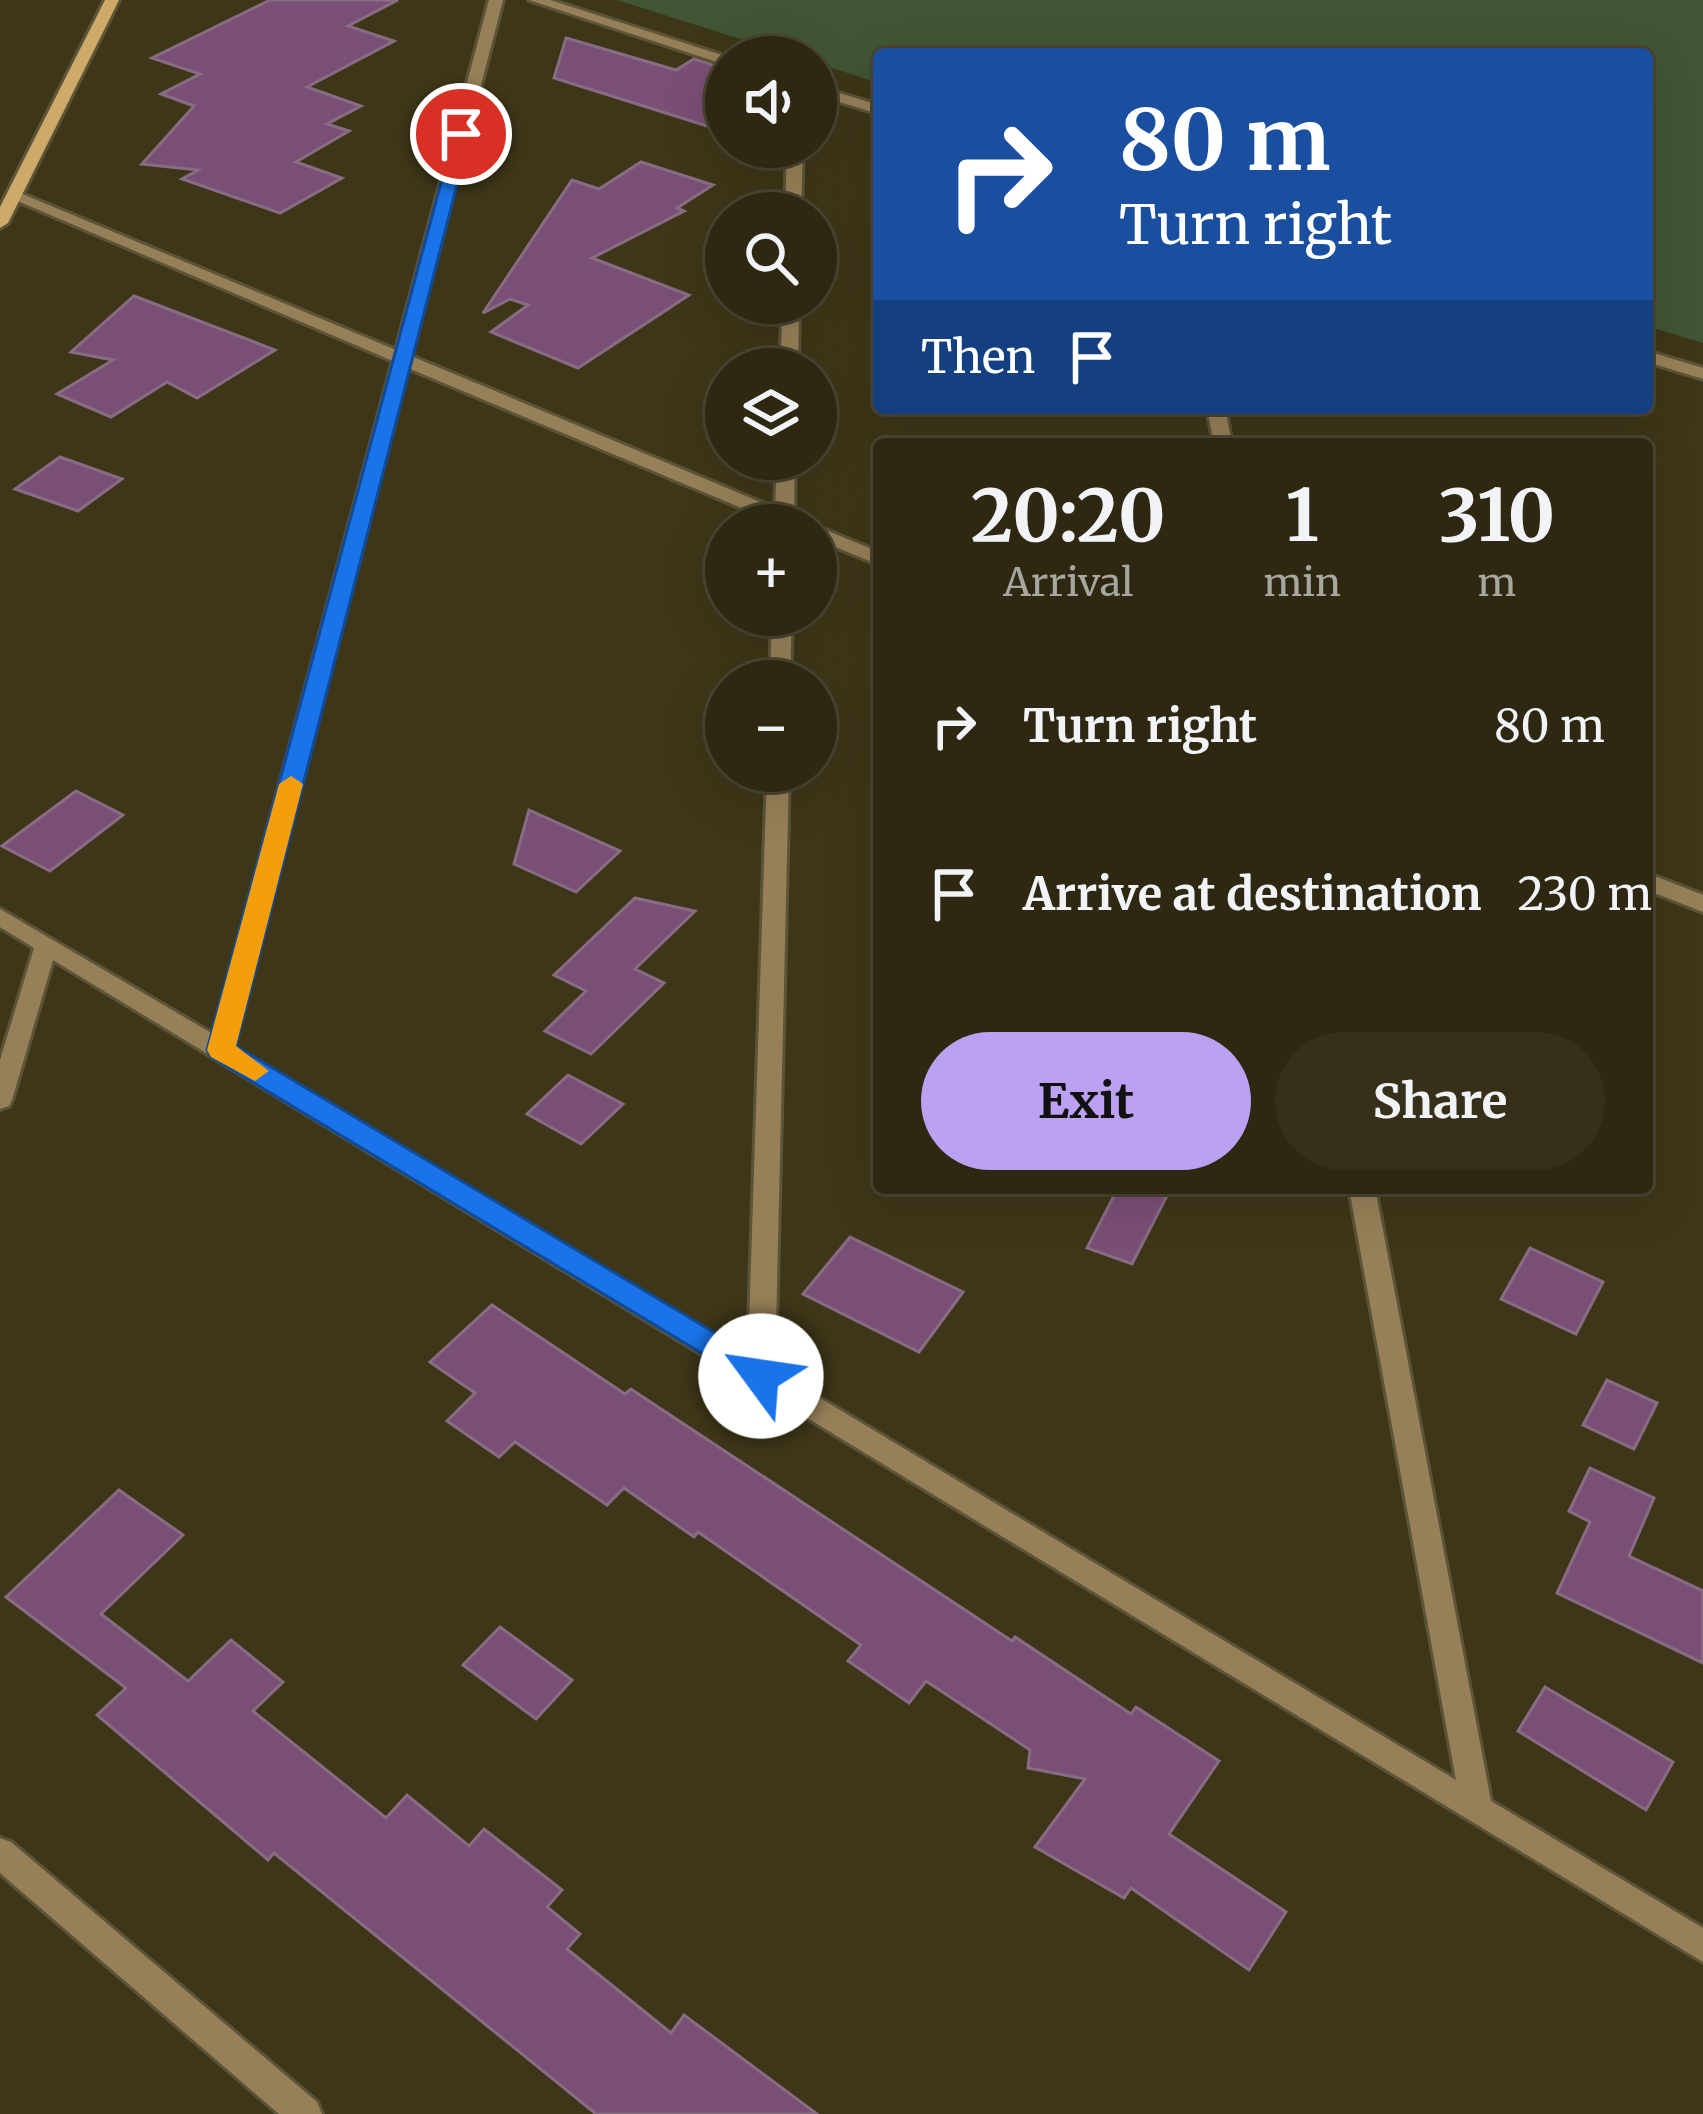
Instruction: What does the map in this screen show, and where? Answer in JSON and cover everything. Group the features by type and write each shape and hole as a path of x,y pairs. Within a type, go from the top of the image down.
{"street":[{"path":"0,223 112,0"},
{"path":"221,1050 496,0"},
{"path":"536,0 705,54"},
{"path":"837,97 873,108"},
{"path":"14,196 744,504"},
{"path":"1653,358 1703,374"},
{"path":"837,541 873,556"},
{"path":"761,1376 777,792"},
{"path":"1653,883 1703,904"},
{"path":"0,917 1703,1946"},
{"path":"0,1100 46,945"},
{"path":"1363,1194 1478,1809"},
{"path":"2,1858 304,2114"}],"green space":[{"path":"617,0 1703,0 1703,343 1653,328 1653,48 873,48 873,81 837,70 837,36 731,36"}],"building":[{"path":"270,0 398,0 348,26 394,41 307,87 361,106 327,124 349,131 296,162 342,178 280,213 182,179 198,170 142,164 194,106 161,94 200,74 152,58"},
{"path":"566,38 676,70 694,59 705,62 705,125 554,78"},
{"path":"641,162 713,185 677,208 684,211 592,258 689,295 578,368 491,332 528,305 510,299 483,313 572,180 599,189"},
{"path":"134,296 275,350 197,398 167,382 111,417 57,394 113,360 71,352"},
{"path":"60,457 122,479 78,511 15,489"},
{"path":"76,791 123,815 50,871 2,846"},
{"path":"529,810 620,851 576,892 514,864"},
{"path":"635,898 695,911 635,969 664,983 591,1054 545,1031 586,991 554,975"},
{"path":"568,1075 623,1104 581,1144 527,1114"},
{"path":"1115,1194 1168,1194 1132,1264 1087,1248"},
{"path":"850,1237 963,1292 919,1352 803,1294"},
{"path":"1530,1248 1603,1282 1576,1334 1501,1299"},
{"path":"492,1305 625,1394 631,1389 1012,1641 1015,1637 1131,1714 1136,1707 1219,1761 1169,1834 1286,1912 1249,1970 1131,1888 1124,1898 1035,1847 1085,1779 1028,1768 1030,1750 926,1681 909,1703 848,1661 861,1645 698,1532 694,1537 624,1488 607,1505 515,1442 499,1457 447,1421 475,1393 430,1362"},
{"path":"1607,1380 1657,1403 1634,1449 1583,1425"},
{"path":"1590,1468 1654,1498 1629,1556 1703,1591 1703,1663 1557,1593 1590,1522 1569,1511"},
{"path":"119,1490 183,1535 101,1614 188,1681 231,1640 283,1682 253,1711 386,1818 407,1795 469,1846 484,1829 562,1890 547,1907 580,1934 567,1949 671,2033 684,2015 817,2114 596,2114 274,1853 268,1860 97,1715 126,1688 6,1597"},
{"path":"500,1627 572,1680 536,1719 463,1665"},
{"path":"1545,1687 1673,1762 1646,1810 1518,1731"}],"slow traffic":[{"path":"255,1071 221,1050 291,784"}],"route":[{"path":"461,134 221,1050 761,1376"}]}
